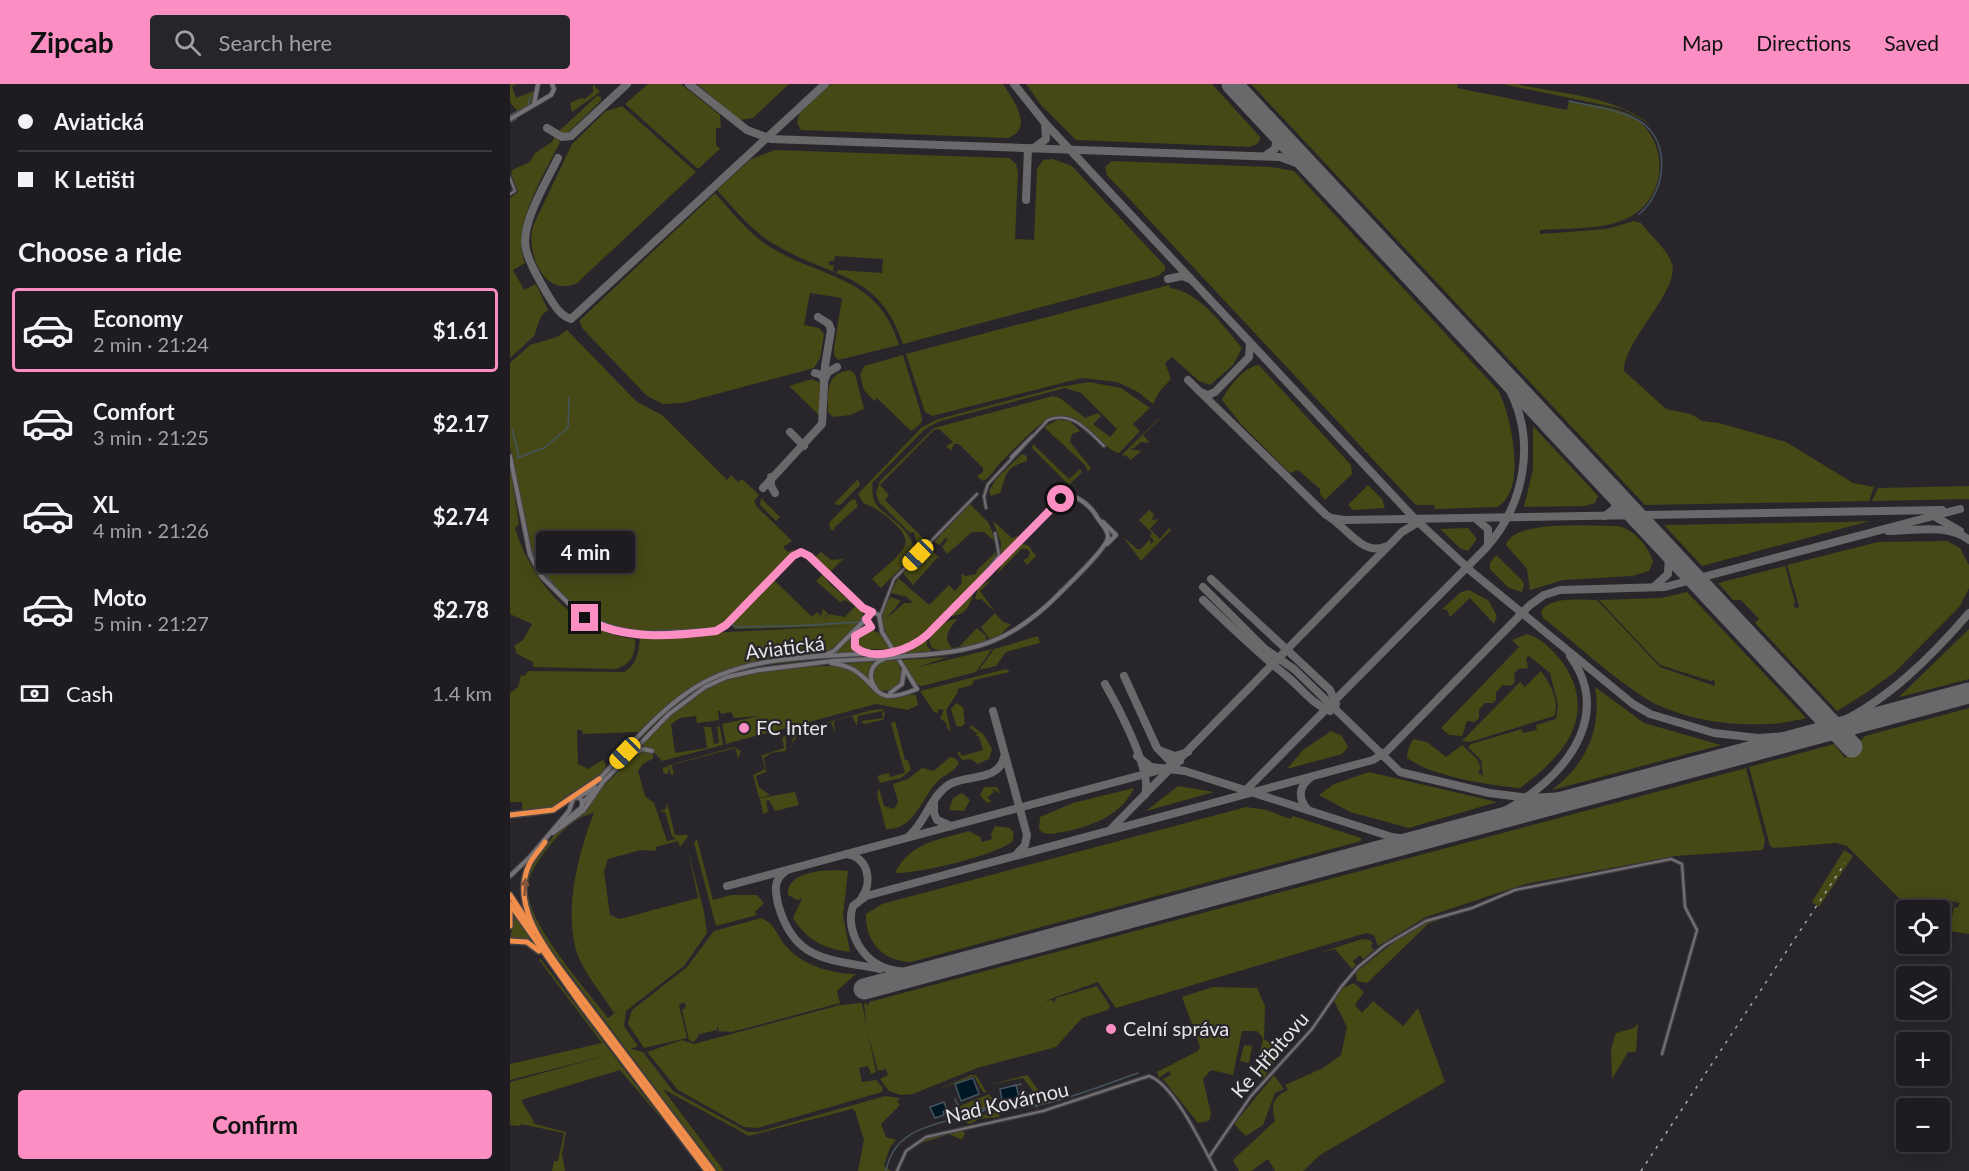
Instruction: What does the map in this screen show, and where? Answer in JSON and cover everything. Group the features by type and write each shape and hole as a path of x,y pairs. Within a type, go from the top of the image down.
{"highway":[{"path":"529,813 556,808 601,780"},
{"path":"510,815 555,812 573,800"},
{"path":"545,842 529,864 524,892 527,909 549,952"},
{"path":"510,895 549,952 713,1171"},
{"path":"510,904 550,963 707,1171"},
{"path":"510,911 510,926"},
{"path":"510,941 530,943 550,963"}],"main road":[{"path":"510,119 553,92 552,84"},
{"path":"539,86 547,96"},
{"path":"532,107 539,86"},
{"path":"510,456 525,539 533,562 547,582 568,604 598,625 619,632 638,634 716,631 726,625 793,556 800,552 809,556 861,607 872,627 883,634"},
{"name":"Aviatická","path":"529,858 564,818 573,800 586,793 601,780 628,756 675,708 712,684 753,671 828,662 952,653 976,648 1013,632 1030,620 1116,535 1078,498 1066,497 924,638 903,650 787,661 736,669 693,688 660,716 601,780 585,809 553,833"},
{"path":"1096,515 1108,535 1103,548"},
{"path":"861,607 873,612 880,619 883,634 917,689"},
{"path":"787,661 831,652 860,627 873,612"},
{"path":"879,653 861,651 854,644 855,636 872,627 880,619"},
{"path":"888,658 875,663 870,678 877,690 890,693 917,689"},
{"path":"828,662 851,669 883,695 917,689"},
{"path":"890,693 903,682 903,666"},
{"path":"628,756 643,749 652,751"},
{"path":"510,876 583,805 601,780"},
{"path":"578,809 573,800 582,800 583,805"}],"street":[{"path":"510,178 515,190 510,194"},
{"path":"986,508 986,488 1011,457 1048,420 1066,417 1082,425 1104,446"},
{"path":"880,619 881,608 895,578 977,494"},
{"path":"982,580 999,555 995,532"},
{"path":"873,612 881,608"},
{"name":"Ke Hřbitovu","path":"1209,1157 1251,1096 1312,1029 1353,972 1385,945 1431,919 1472,908 1530,886 1638,864 1677,860 1682,867 1685,907 1697,930 1662,1054"},
{"name":"Nad Kovárnou","path":"897,1171 906,1151 926,1137 1056,1108 1153,1077 1166,1089 1209,1157"},
{"path":"1209,1157 1216,1171"}],"shaded area":[{"path":"510,84 517,84 512,86 516,98 537,90 532,104 519,113 510,102"},
{"path":"593,84 600,92 572,112 570,103 581,98 585,99 593,92"},
{"path":"648,84 681,84 720,115 721,128 716,128 716,145 720,149 698,169 625,104"},
{"path":"697,84 789,84 753,118 740,120"},
{"path":"831,84 1003,84 1016,105 1021,121 1020,128 1016,134 1007,138 801,130 797,123 799,114"},
{"path":"1026,84 1212,84 1261,138 1257,144 1250,147 1076,140 1041,105"},
{"path":"1251,84 1458,84 1457,88 1567,110 1569,101 1620,111 1635,118 1647,130 1655,144 1659,159 1659,174 1648,202 1636,213 1612,224 1540,230 1540,234 1607,229 1634,221 1641,223 1667,253 1672,264 1672,275 1660,301 1632,345 1624,371 1666,409 1691,414 1702,421 1719,423 1786,442 1853,483 1874,487 1869,501 1645,505"},
{"path":"1502,84 1516,84 1604,101 1621,107 1651,125 1623,109"},
{"path":"597,96 601,97 601,101 566,134 558,132"},
{"path":"622,106 696,172 577,283 565,286 555,284 546,279 535,259 531,236 533,226 572,144 606,111"},
{"path":"555,136 560,142 525,218 522,249 525,263 513,270 524,290 536,284 548,310 541,316 534,336 510,358 510,198 518,192 511,174 512,170 530,162 535,153 552,142"},
{"path":"775,150 1009,158 1016,164 1018,172 1015,239 1034,240 1037,169 1043,160 1053,159 1072,166 1165,266 1165,270 1158,276 903,344 893,320 880,302 866,289 766,239 717,190 751,159","holes":["835,256 883,259 882,273 838,270 837,272 833,271 834,265 829,265 829,261 834,261"]},
{"path":"1112,161 1271,167 1294,171 1498,390 1508,416 1514,452 1512,486 1506,499 1497,507 1435,509 1434,505 1416,505 1107,175 1105,167"},
{"path":"715,193 747,229 770,247 847,282 863,292 878,305 890,322 899,345 838,360 834,355 834,348 842,298 810,293 804,325 819,328 824,334 820,358 814,368 683,403 663,404 647,396 583,329 579,321"},
{"path":"1169,285 1170,288 1181,291 1201,303 1242,348 1233,365 1210,385 1199,381 1172,357 1165,363 1171,379 1159,392 1153,404 1138,392 1117,382 1082,378 932,416 925,412 906,354"},
{"path":"567,330 637,402 662,415 727,480 731,475 738,482 742,479 759,495 754,501 757,507 792,541 783,547 788,552 795,549 719,628 619,630 586,616 544,576 531,554 510,447 510,363 530,345 557,337"},
{"path":"903,355 922,418 917,427 911,431 877,398 874,401 864,390 860,375 864,366"},
{"path":"1259,365 1351,465 1352,474 1325,500 1320,494 1320,489 1298,470 1290,473 1241,424 1222,400 1237,378 1248,369"},
{"path":"850,370 855,374 864,409 850,415 833,417 828,412 830,385 836,375"},
{"path":"812,379 820,383 819,415 789,386"},
{"path":"1089,382 1121,388 1150,408 1133,424 1140,431 1119,453 1103,443 1079,422 1070,417 1060,416 1049,419 1038,426 988,478 982,481 977,476 983,472 983,468 959,444 954,444 951,451 946,446 953,442 939,429 934,430 880,485 889,495 885,500 927,542 918,550 914,532 910,533 879,502 876,493 880,481 934,428 1053,396 1060,398 1085,418 1098,413 1101,416 1093,424 1110,437 1117,429 1081,393 1065,388 940,421 925,429 872,483 876,504 908,534 915,554 881,588 872,579 899,554 905,545 905,539 898,526 863,503 858,494 921,428 938,419 1060,387"},
{"path":"1158,419 1161,421 1158,420 1143,435 1150,443 1141,442 1129,449 1141,451 1131,460 1125,455 1122,457 1123,454"},
{"path":"1058,420 1070,421 1080,431 1072,434 1070,442 1091,468 1088,472 1085,465 1044,427"},
{"path":"1533,426 1598,496 1595,503 1585,506 1524,507 1533,469"},
{"path":"1033,444 1069,479 1080,469 1082,472 1069,485 1032,448"},
{"path":"1022,454 1027,456 1027,461 1010,469 1000,493 991,496 989,491 996,479"},
{"path":"510,467 519,524 515,528 532,568 559,602 575,615 613,634 635,639 635,650 629,662 621,667 616,669 533,667 533,662 517,654 514,646 523,640 532,624 510,614"},
{"path":"858,479 860,485 840,505 834,504"},
{"path":"1368,485 1382,499 1385,508 1353,510 1348,505"},
{"path":"1969,486 1969,499 1872,501 1878,488"},
{"path":"761,498 780,517 776,521 760,505"},
{"path":"855,499 858,506 834,528 835,530 831,530 829,523 851,500"},
{"path":"970,504 988,522 997,543 984,532 972,532 947,554 942,547 948,539 945,538 940,545 934,542"},
{"path":"1149,510 1154,514 1152,520 1159,519 1150,529 1160,539 1169,528 1171,530 1141,561 1123,537 1137,549 1141,549 1150,539 1151,544 1154,541 1150,536 1152,533 1139,520"},
{"path":"993,521 1012,538 1019,536 1004,552 1021,537 1000,558 1001,543"},
{"path":"1870,521 1702,566 1664,525 1842,522"},
{"path":"1574,525 1618,526 1635,534 1644,544 1653,562 1649,571 1632,576 1563,580 1530,590 1527,569 1506,545 1512,537 1523,531 1538,528"},
{"path":"1468,528 1477,539 1468,551 1460,548 1440,529"},
{"path":"1947,541 1960,548 1969,565 1969,588 1960,606 1895,672 1837,711 1755,623 1759,619 1741,600 1733,600 1718,583 1785,566 1795,602 1793,605 1797,609 1799,606 1787,565 1878,542"},
{"path":"1022,544 1028,545 1036,556 1027,565 1023,560 1028,558 1030,552 1027,549 1021,549 997,574 1002,564"},
{"path":"926,549 931,549 940,559 937,558 913,585 903,573"},
{"path":"997,551 992,564 919,639 895,648 885,629 883,610 891,597 901,601 885,620 904,603 913,603 907,597 891,593 898,578 929,605 949,585 955,591 962,583 961,574 966,576 976,574 977,570"},
{"path":"821,552 831,560 843,559 830,572 815,557"},
{"path":"1496,555 1521,579 1524,584 1522,592 1509,588 1490,569 1490,563"},
{"path":"823,574 828,582 854,605 845,600 840,602 816,581"},
{"path":"773,579 812,617 817,612 821,616 823,609 828,613 824,618 829,614 845,617 856,605 863,613 863,621 828,652 747,664 715,674 686,691 638,732 583,734 582,730 577,730 578,764 588,769 603,760 606,765 603,772 556,807 522,813 522,802 510,802 510,693 518,687 521,675 525,676 528,671 624,672 634,662 640,639 644,636 850,626 734,629 732,622"},
{"path":"992,579 980,591 995,612 981,599 975,598 978,588"},
{"path":"1469,590 1488,600 1497,616 1494,624 1470,598 1450,617 1447,610 1442,609 1461,592"},
{"path":"974,591 971,601 963,612 949,616"},
{"path":"1687,592 1806,718 1767,724 1724,723 1681,714 1662,707 1645,698 1606,669 1543,618 1541,612 1551,603 1558,601 1597,600 1660,667 1715,686 1714,680 1660,665 1599,600 1661,598"},
{"path":"995,613 1003,622 1011,624 998,637 990,640 981,627"},
{"path":"957,619 947,636 952,648 959,647 977,628 986,636 986,641 951,650 932,648 929,641 937,629 948,621"},
{"path":"869,629 879,633 890,649 859,649 855,641 862,631"},
{"path":"1969,629 1969,679 1900,697 1900,696"},
{"path":"1527,634 1547,646 1563,663 1573,682 1578,701 1577,718 1571,734 1550,763 1520,788 1446,775 1418,765 1407,758 1413,739 1427,742 1446,757 1462,745 1477,759 1481,768 1478,772 1483,776 1481,760 1468,747 1471,744 1522,729 1523,733 1537,730 1536,725 1556,719 1558,705 1550,673 1529,656 1526,658 1528,668 1518,669 1514,674 1515,682 1511,686 1503,685 1496,692 1496,700 1493,703 1485,703 1479,710 1479,718 1475,722 1467,721 1462,736 1449,735 1441,728 1519,647 1512,640"},
{"path":"1038,636 1040,643 1006,652 996,666 979,670 994,649"},
{"path":"852,637 852,645 859,653 829,655"},
{"path":"927,638 927,646 933,652 895,654 911,650"},
{"path":"992,649 976,672 922,686 916,684 908,670 910,669 907,669 901,660 948,657 915,668"},
{"path":"856,656 887,656 867,657 815,660"},
{"path":"896,660 901,672 900,683 894,690 881,691 872,680 872,672 883,661"},
{"path":"876,661 869,671 870,682 842,664"},
{"path":"771,665 738,671 701,688 665,714 688,694 709,682 732,672"},
{"path":"837,666 854,672 880,695 916,695 918,705 908,710 876,704 726,744 722,724 760,716 734,718 731,712 721,714 718,711 719,720 697,723 696,716 680,718 671,724 675,753 707,748 704,727 711,727 714,744 719,743 717,726 720,727 723,745 662,761 651,749 638,748 666,720 712,686 764,670"},
{"path":"1006,669 1010,672 974,680 972,685 957,689 958,692 946,710 951,732 940,718 944,710 938,709 938,713 934,712 920,691"},
{"path":"1541,671 1555,698 1554,716 1470,742 1462,741 1520,682 1525,687"},
{"path":"1595,687 1644,723 1721,745 1552,790 1574,769 1589,745 1596,718"},
{"path":"956,703 963,707 965,724 960,727 956,725 951,709"},
{"path":"1969,708 1969,934 1950,931 1954,907 1957,908 1960,903 1956,903 1958,899 1955,902 1950,900 1901,900 1847,846 1836,843 1774,848 1770,846 1749,767 1834,744 1845,758 1865,736"},
{"path":"882,709 885,714 883,720 864,724 861,721 883,718 882,711 858,716 857,726 852,716 834,721 835,733 831,722 812,727 813,739 809,728 801,730 792,744 793,737 800,730 872,710"},
{"path":"895,721 905,760 908,760 911,770 901,778 880,783 877,776 889,773 890,777 905,773 891,724"},
{"path":"971,725 984,735 992,749 989,759 978,764 970,759 962,760 957,753 959,751 962,756 983,750 979,737 975,735 978,734 970,728"},
{"path":"1331,731 1342,736 1348,747 1342,754 1287,769 1303,750"},
{"path":"637,736 610,764 610,757 627,739"},
{"path":"786,736 786,751 771,753 764,758 766,772 756,776 759,787 770,795 759,798 753,775 765,769 762,756 757,757 784,748 782,738"},
{"path":"734,747 741,751 738,758 735,748 672,765 674,774 671,775 669,767 668,774 663,773 663,768 670,765"},
{"path":"644,750 652,753 654,758 643,764 638,771 645,796 654,803 667,841 676,839 672,836 665,812 659,811 666,809 667,802 675,835 689,835 680,847 678,841 656,847 656,851 641,850 608,859 604,871 610,915 620,919 698,898 688,850 707,933 684,966 626,1011 624,1026 638,1046 631,1049 643,1052 673,1091 748,1132 758,1132 885,1096 900,1098 897,1101 900,1105 881,1124 886,1137 896,1140 890,1147 884,1166 891,1171 858,1171 864,1140 855,1111 852,1109 749,1136 663,1089 724,1171 718,1171 544,940 528,909 525,887 529,869 555,834 578,816 637,752","holes":["594,813 574,885 572,924 574,942 586,972 614,1013 624,1006 608,1018 550,942 532,909 528,895 528,882 533,870 557,837 580,818"]},
{"path":"950,757 955,758 959,763 932,788 911,819 896,828 886,829 877,795 879,788 884,806 894,809 898,802 893,784 908,779 922,768 934,771"},
{"path":"1746,768 1765,840 1763,850 1675,856 1525,884 1426,917 1378,946 1374,935 1366,933 1116,1008 1098,982 1045,1001 1052,1000 1054,1003 1056,998 1097,986 1110,1006 1108,1010 1082,1018 1056,1047 977,1068 913,1094 901,1095 889,1091 880,1079 888,1075 886,1069 878,1071 867,1030 864,1003 869,1005 869,1002"},
{"path":"1369,772 1497,802 1409,828 1350,812 1319,795 1334,784"},
{"path":"1178,786 1214,792 1146,811"},
{"path":"984,787 997,787 1000,793 992,789 994,792 987,798 992,801 987,803 980,795"},
{"path":"1134,788 1119,808 1087,826 1051,834 1043,833 1039,829 1040,817 1073,803"},
{"path":"795,792 799,805 775,811 769,800 766,801 768,812 763,814 760,798"},
{"path":"962,793 970,800 964,811 949,810 953,798"},
{"path":"1246,807 1267,810 1290,819 1293,816 1361,838 1361,841 911,962 901,961 884,954 872,941 866,924 866,914 882,904"},
{"path":"995,826 1010,828 1014,834 1012,842 989,853 955,863 921,871 895,873 901,863 917,848 969,831 980,837 982,842 992,839 991,834"},
{"path":"697,839 713,900 731,895 757,895 764,903 755,912 756,915 761,914 716,926 694,843"},
{"path":"1844,850 1853,856 1819,907 1812,902"},
{"path":"821,871 848,871 843,915 850,952 832,949 810,938 793,918 802,899 797,900 788,895 789,887 801,876"},
{"path":"1950,902 1953,904 1950,917"},
{"path":"515,915 532,941 531,942 510,939"},
{"path":"1446,916 1452,920 1446,917 1428,924 1367,983 1357,981 1356,972 1397,940 1420,926"},
{"path":"761,918 772,926 785,945 799,958 827,970 856,974 837,991 840,1003 732,1032 717,1031 719,1030 717,1026 717,1030 696,1035 699,1035 694,1042 689,1040 682,1010 686,1007 684,1002 679,1005 687,1038 644,1048 628,1024 632,1010 687,967 714,931"},
{"path":"1362,939 1370,940 1373,944 1372,949 1375,949 1363,959 1360,955 1353,961 1356,965 1352,969 1335,949 1316,954"},
{"path":"540,958 665,1123 620,1070 521,1100 535,1124 566,1132 562,1154 565,1171 552,1171 554,1161 558,1161 564,1133 521,1124 520,1126 510,1125 510,1082 612,1054 510,1080 510,1064 602,1043 539,960"},
{"path":"1354,983 1364,992 1355,1005 1362,1013 1373,1001 1403,1026 1418,1008 1445,1082 1320,1155 1303,1171 1275,1171 1268,1159 1251,1171 1239,1171 1233,1160 1275,1121 1274,1103 1288,1090 1285,1085 1323,1068 1341,1055 1347,1027 1334,1001 1343,988"},
{"path":"1213,987 1257,988 1265,1006 1264,1039 1281,1051 1264,1078 1256,1073 1263,1038 1257,1031 1242,1031 1233,1075 1211,1070 1203,1079 1211,1114 1209,1121 1198,1123 1163,1079 1171,1075 1169,1071 1159,1078 1157,1072 1198,1051 1200,1046 1182,997"},
{"path":"862,1003 876,1072 871,1074 868,1066 859,1068 862,1082 876,1080 883,1088 882,1092 758,1128 744,1127 678,1090 647,1052 682,1040 694,1044 840,1005"},
{"path":"1638,1023 1636,1052 1628,1052 1612,1079 1611,1049 1616,1033 1634,1028"},
{"path":"1244,1045 1252,1046 1249,1063 1240,1061"},
{"path":"976,1075 987,1093 983,1092 974,1076 936,1090"},
{"path":"1027,1075 1047,1101 1040,1105 1034,1099 1038,1102 1042,1096 1036,1095 1023,1078 989,1085"},
{"path":"1274,1075 1284,1089 1275,1093 1263,1125 1246,1136 1234,1124"},
{"path":"989,1094 999,1109 961,1110 960,1106"},
{"path":"1000,1112 999,1117 979,1119 970,1124 957,1119"},
{"path":"961,1130 965,1133 962,1140 949,1134 916,1145 929,1138"}],"water":[{"path":"973,1078 979,1094 961,1101 955,1084"},
{"path":"1016,1085 1020,1101 1003,1106 1000,1089"},
{"path":"944,1102 948,1113 946,1115 943,1111 944,1115 935,1118 930,1107"}],"waterway":[{"path":"528,106 530,98"},
{"path":"1569,101 1632,117 1645,125 1654,136 1660,149 1662,163 1660,178 1656,192 1639,214"},
{"path":"510,115 524,108"},
{"path":"510,122 516,119"},
{"path":"517,458 544,448 568,428 569,398"},
{"path":"512,429 519,457"},
{"path":"518,486 520,498"},
{"path":"530,547 536,560"},
{"path":"537,562 556,588 580,609 607,624 638,630"},
{"path":"794,626 859,622 864,616"},
{"path":"640,631 709,629 722,625"},
{"path":"732,625 738,627 792,626"},
{"path":"960,1110 970,1112 984,1108 1026,1107 1064,1099 1138,1073"},
{"path":"1013,1086 1021,1084"},
{"path":"1028,1096 1037,1107"},
{"path":"955,1099 958,1105"},
{"path":"953,1110 963,1114 989,1109"},
{"path":"944,1113 949,1111"},
{"path":"956,1118 984,1111"},
{"path":"886,1171 895,1149 902,1141 920,1130 953,1119"}],"taxiway":[{"path":"547,128 562,137 571,136 627,84"},
{"path":"689,84 747,130 771,139 1280,157 1307,167 1334,195"},
{"path":"558,158 541,190 527,227 525,239 529,260 546,292 559,312 571,319 825,84"},
{"path":"1014,84 1045,123 1415,519 1472,572 1633,704 1650,714 1714,733 1758,738 1806,735 1859,722"},
{"path":"1257,112 1277,137 1275,149 1266,155"},
{"path":"1034,148 1046,139 1045,123"},
{"path":"1026,200 1028,148"},
{"path":"1168,279 1182,276 1190,279"},
{"path":"763,488 822,424 825,366 831,330 829,324 818,317"},
{"path":"1243,793 1485,549 1499,532 1510,513 1518,492 1524,450 1517,407 1504,380 1468,337"},
{"path":"1200,392 1208,395 1215,392 1249,357 1250,343"},
{"path":"815,373 822,375 824,381 828,372 837,367"},
{"path":"1188,380 1326,515 1362,544 1378,549 1387,546"},
{"path":"790,432 804,446"},
{"path":"1594,471 1616,497 1615,508 1605,516"},
{"path":"771,477 771,486 775,493"},
{"path":"949,966 909,972 896,971 872,961 855,938 851,918 853,906 866,896 1373,760 1387,751 1530,605 1544,595 1560,590 1665,587 1960,509"},
{"path":"1331,518 1345,520 1942,510"},
{"path":"1932,515 1960,531"},
{"path":"1631,517 1642,523 1669,555 1668,574 1655,586"},
{"path":"1476,519 1488,529 1488,544"},
{"path":"1111,829 1402,532 1420,521"},
{"path":"1888,531 1919,529 1951,531 1969,540"},
{"path":"1211,579 1330,690 1336,704"},
{"path":"1203,587 1265,649 1294,669 1400,772 1489,793 1529,798 1584,795 1635,783"},
{"path":"1203,600 1311,699 1330,711"},
{"path":"1837,724 1874,703 1908,676 1969,613"},
{"path":"1137,756 1151,767 1185,771 1392,837 1426,837 1465,829 1503,812 1538,788 1566,759 1583,727 1586,692 1570,656"},
{"path":"1124,676 1157,748 1176,767"},
{"path":"1105,684 1139,755 1146,784 1145,795"},
{"path":"993,711 1027,835 1025,845 1016,855"},
{"path":"1768,746 1788,741"},
{"path":"1161,751 1175,756 1188,752"},
{"path":"909,836 943,789 957,781 989,774 1001,765 1004,757"},
{"path":"727,886 1164,769 1180,761"},
{"path":"1308,810 1302,802 1301,789 1310,778"},
{"path":"934,804 937,820 951,826"},
{"path":"847,854 854,856 864,865 868,878 862,897"},
{"path":"786,871 777,882 776,894 785,923 794,937 816,954 845,963 880,969"}],"runway":[{"path":"1232,84 1852,747"},
{"path":"864,989 1969,693"}],"railway":[{"path":"1641,1171 1845,863"}],"place":[{"name":"FC Inter","path":"744,728"},
{"name":"Celní správa","path":"1111,1029"}],"route":[{"path":"585,618 605,628 626,633 716,631 726,625 793,556 801,552 809,556 866,611 872,612 867,615 866,619 867,624 871,627 867,627 855,636 853,641 855,647 863,652 898,651 915,645 927,635 1061,499"}]}
